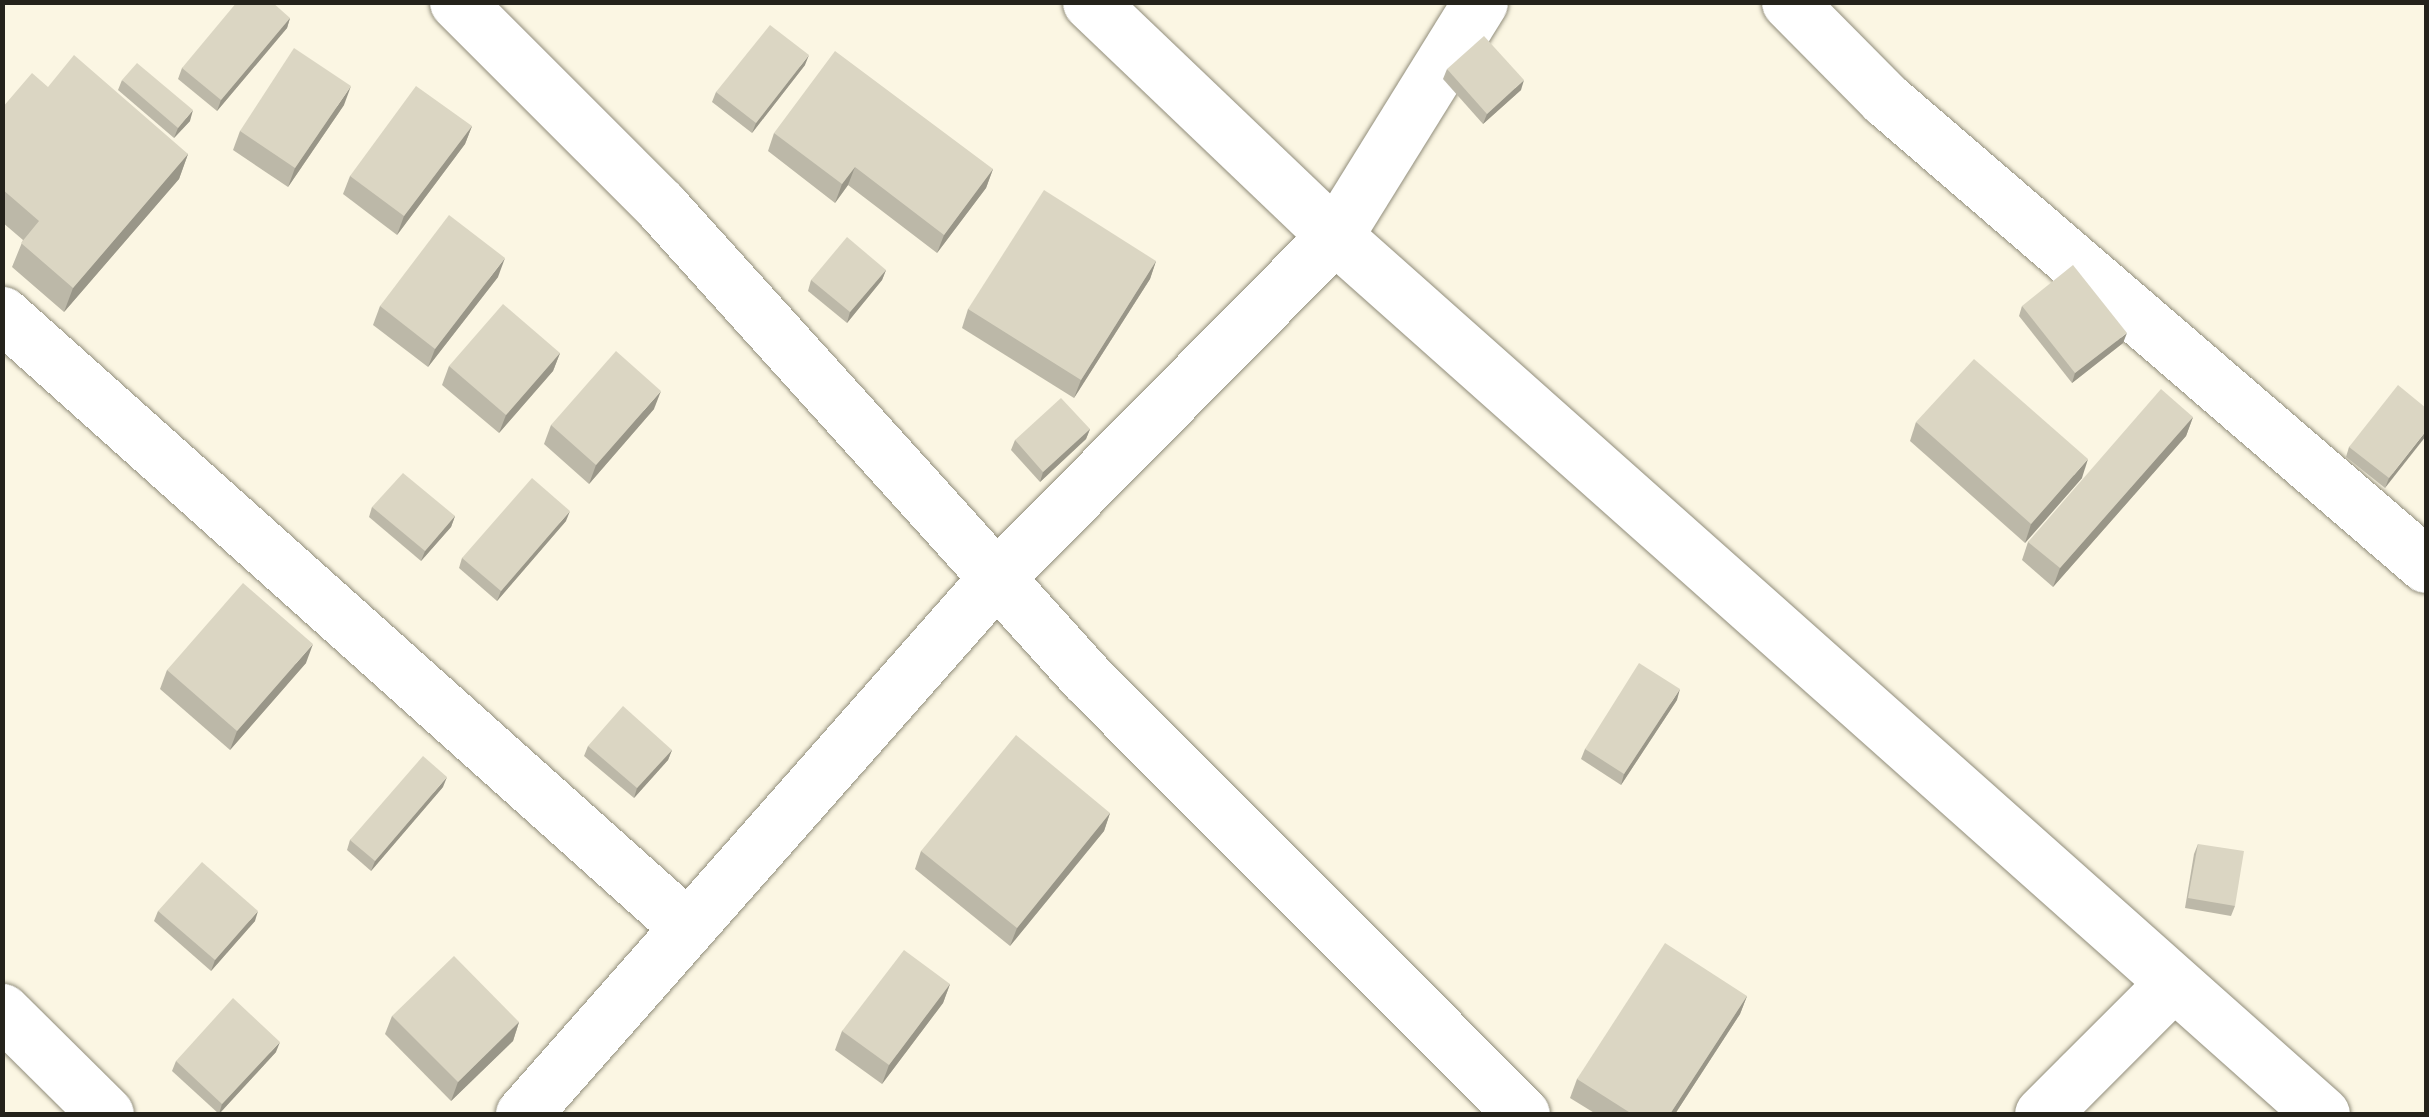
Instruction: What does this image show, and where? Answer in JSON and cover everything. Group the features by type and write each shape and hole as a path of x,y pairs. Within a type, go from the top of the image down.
{"street":[{"path":"457,2 660,205 997,577 1522,1114"},
{"path":"1090,2 1335,236 2322,1114"},
{"path":"523,1114 997,577 1335,236 1480,2"},
{"path":"1789,2 1885,100 2426,564"},
{"path":"2,314 686,926"},
{"path":"2042,1114 2172,984"},
{"path":"2,1012 106,1114"}],"building":[{"path":"237,2 272,2 290,18 221,100 182,68"},
{"path":"770,25 809,55 756,123 716,92"},
{"path":"1484,36 1524,80 1487,114 1447,69"},
{"path":"294,48 351,86 295,168 240,131"},
{"path":"835,51 993,169 944,235 855,167 842,184 774,133"},
{"path":"74,55 188,154 73,288 21,243 39,221 2,189 2,108 32,73 48,87"},
{"path":"137,63 193,110 178,128 122,80"},
{"path":"416,86 472,126 404,216 350,176"},
{"path":"1044,190 1156,261 1081,380 968,309"},
{"path":"449,215 505,258 435,349 380,306"},
{"path":"847,237 886,270 850,312 811,280"},
{"path":"2073,265 2127,333 2075,373 2022,306"},
{"path":"503,304 560,353 506,415 449,366"},
{"path":"616,351 661,391 596,465 551,425"},
{"path":"1974,359 2088,459 2031,524 1916,422"},
{"path":"2398,385 2426,408 2426,431 2389,478 2349,447"},
{"path":"2161,389 2193,417 2060,568 2028,542"},
{"path":"1061,398 1090,429 1043,472 1015,440"},
{"path":"403,473 455,516 425,551 372,507"},
{"path":"532,478 570,511 501,591 462,558"},
{"path":"243,583 313,644 237,731 167,670"},
{"path":"1639,663 1680,689 1624,774 1585,749"},
{"path":"623,706 672,750 637,788 588,746"},
{"path":"1016,735 1110,813 1017,928 921,851"},
{"path":"423,756 447,777 375,861 350,840"},
{"path":"2198,844 2244,851 2235,906 2188,898"},
{"path":"202,862 258,911 215,960 158,911"},
{"path":"1665,943 1747,996 1670,1114 1632,1114 1577,1079"},
{"path":"904,950 950,984 889,1065 842,1031"},
{"path":"454,956 519,1022 458,1082 392,1016"},
{"path":"233,998 280,1042 222,1104 176,1061"}]}
